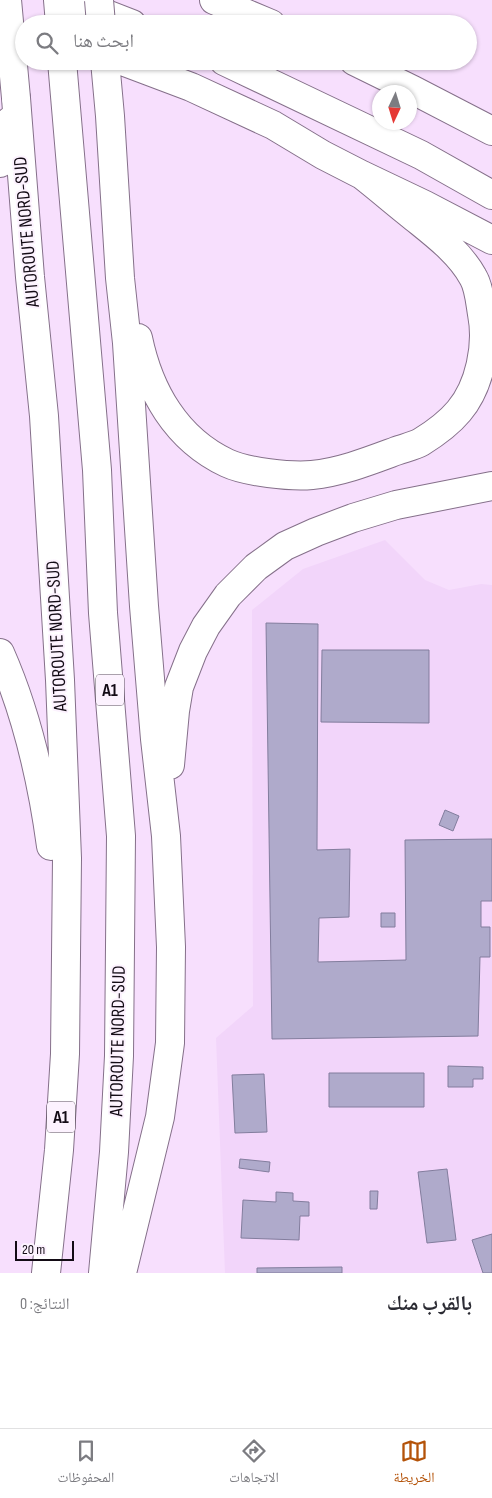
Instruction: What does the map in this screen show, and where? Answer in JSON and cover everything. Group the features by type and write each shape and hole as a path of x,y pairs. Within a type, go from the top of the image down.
{"highway":[{"name":"AUTOROUTE NORD-SUD","path":"6,0 45,426 60,680 67,858 65,1054 59,1150 46,1273"},
{"path":"58,0 59,15"},
{"path":"70,0 109,15"},
{"path":"99,0 100,15"},
{"path":"214,0 250,15"},
{"path":"0,16 15,22"},
{"name":"AUTOROUTE NORD-SUD","path":"63,70 96,470 103,613 121,836 118,1066 114,1152 103,1273"},
{"path":"106,70 120,278 127,342 145,625 166,836 171,947 170,1043 160,1117 122,1273"},
{"path":"147,70 191,86 273,124 323,155 425,204 492,240"},
{"path":"243,70 421,155 492,195"},
{"path":"372,70 492,131"},
{"path":"0,163 16,98"},
{"path":"116,202 138,343 150,380 166,412 186,436 228,464 254,471 311,475 340,470 420,442 445,425 460,410 471,391 480,365 484,342 484,322 474,278 452,249 362,175"},
{"path":"166,836 168,788 179,687 193,651 206,626 228,595 256,567 285,546 316,532 396,505 492,486"},
{"path":"0,653 10,676 29,736 44,795 67,961"}],"shaded area":[{"path":"385,540 425,580 449,590 481,584 492,585 492,1273 225,1273 216,1038 253,1006 252,610 303,569"}],"building":[{"path":"266,623 318,624 317,850 350,849 349,917 319,918 318,962 406,960 405,840 492,839 492,901 481,901 481,927 490,927 490,957 480,957 478,1036 272,1039"},
{"path":"322,650 429,650 429,723 321,722"},
{"path":"445,810 459,816 453,831 439,825"},
{"path":"381,913 395,913 395,927 381,927"},
{"path":"448,1066 483,1067 483,1079 473,1079 473,1087 448,1087"},
{"path":"329,1073 424,1073 424,1107 329,1107"},
{"path":"264,1074 267,1132 235,1133 232,1075"},
{"path":"240,1159 270,1162 269,1172 239,1168"},
{"path":"447,1169 456,1240 427,1243 418,1172"},
{"path":"370,1191 378,1191 377,1209 370,1209"},
{"path":"276,1192 293,1193 293,1201 309,1202 309,1216 300,1216 299,1240 241,1238 243,1200 276,1202"},
{"path":"492,1234 492,1273 483,1273 472,1240"},
{"path":"342,1267 342,1273 257,1273 257,1268"}]}
